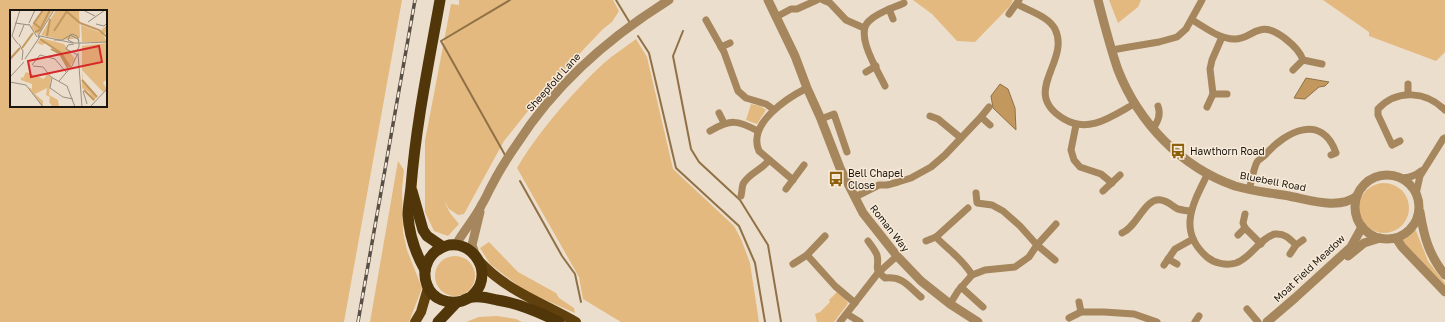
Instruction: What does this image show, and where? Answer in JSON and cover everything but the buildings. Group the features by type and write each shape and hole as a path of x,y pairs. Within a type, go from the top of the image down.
{"highway":[{"path":"425,270 419,260 409,220 409,201 418,122 440,0"},
{"path":"411,189 423,230 427,236 442,247"},
{"path":"456,245 469,250 477,258 482,270 480,285 477,291 464,301 456,303 447,302 433,294 428,288 425,279 427,263 430,256 442,247 456,245"},
{"path":"471,297 496,299 521,305 559,322"},
{"path":"438,322 456,303"}],"main road":[{"path":"477,258 489,272 509,287 576,322"},
{"path":"415,322 421,312 428,288"}],"street":[{"name":"Sheepfold Lane","path":"456,245 482,205 492,185 518,143 543,108 562,85 605,45 654,8 669,0"},
{"name":"Roman Way","path":"768,0 795,56 807,88 822,119 840,168 863,213 897,256 921,281 950,304 978,322"},
{"path":"776,17 791,9 797,9 817,0"},
{"path":"823,0 830,3 846,20 864,28"},
{"name":"Bluebell Road","path":"1098,0 1118,69 1134,104 1153,129 1174,151 1208,173 1235,186 1314,201 1336,203 1348,201 1357,196"},
{"path":"1112,50 1170,40 1182,34 1192,20 1202,0"},
{"path":"885,86 864,41 864,28 867,22 872,18 904,2"},
{"path":"1009,14 1018,2 1029,11 1046,18 1052,23 1055,29 1059,47 1045,86 1046,100 1057,114 1076,125 1093,124 1101,122 1134,104"},
{"path":"890,10 893,19"},
{"path":"706,20 721,47 738,91 746,98 766,104 773,109"},
{"path":"1192,20 1222,37 1236,39 1248,36 1259,30 1266,30 1277,34 1294,45 1301,53 1304,60"},
{"path":"1207,107 1213,94 1210,69 1212,60 1222,37"},
{"path":"721,47 730,43"},
{"path":"1304,60 1322,64"},
{"path":"1293,70 1304,60"},
{"path":"866,72 876,66"},
{"path":"1408,84 1408,94"},
{"path":"793,180 759,151 756,146 758,131 773,109 795,94 807,88"},
{"path":"1213,94 1227,94"},
{"path":"1400,141 1392,145 1378,115 1378,108 1383,104 1394,98 1408,94 1429,100 1445,110"},
{"path":"1153,129 1160,112 1158,106"},
{"path":"855,197 878,184 886,185 898,182 921,173 941,159 989,107"},
{"path":"719,113 724,123"},
{"path":"822,119 834,114 847,152"},
{"path":"930,116 938,119 961,138"},
{"path":"981,117 990,125"},
{"path":"710,130 732,121 742,123 758,131"},
{"path":"1076,125 1071,150 1074,160 1080,167 1101,174 1112,183"},
{"path":"1249,189 1258,161 1265,156 1273,146 1292,133 1305,130 1317,132 1326,137 1333,145 1336,153 1331,155"},
{"path":"1419,207 1414,223 1408,231 1396,238 1380,238 1370,234 1362,227 1355,212 1357,196 1365,184 1371,179 1378,176 1388,175 1405,178 1412,177 1424,168 1445,138"},
{"path":"741,196 743,184 750,176 764,167 769,160"},
{"path":"786,189 804,165"},
{"path":"1416,194 1418,182 1424,168"},
{"path":"1208,173 1194,199 1191,211 1190,228 1193,240 1208,258 1215,262 1235,263 1244,259 1272,236 1280,234 1287,236 1296,245"},
{"path":"1104,190 1120,175"},
{"path":"1398,177 1410,184 1416,194 1423,235 1435,261 1445,275"},
{"path":"976,193 976,203 992,205 1003,211 1020,226 1037,245 1055,260"},
{"path":"1122,233 1131,228 1148,204 1156,200 1168,202 1179,209 1191,211"},
{"name":"Bluebell Road","path":"1336,203 1357,218"},
{"name":"Sheepfold Lane","path":"477,258 472,246 482,205"},
{"path":"926,241 936,237 968,208"},
{"path":"1245,214 1243,223 1245,228 1261,244"},
{"path":"950,304 958,291 972,274 985,270 1015,267 1028,257 1056,224"},
{"name":"Moat Field Meadow","path":"1266,322 1351,247 1362,227"},
{"path":"1238,235 1245,228"},
{"path":"793,264 807,255 825,236"},
{"path":"936,237 948,250 962,260 972,274"},
{"name":"Moat Field Meadow","path":"1277,322 1353,251 1364,243 1380,238"},
{"path":"1396,238 1402,247 1445,292"},
{"path":"1177,264 1166,262 1175,249 1193,240"},
{"path":"1290,254 1296,245 1303,240"},
{"path":"868,241 877,254 876,268 878,273 885,278 900,279 921,297"},
{"path":"807,255 835,286 855,303"},
{"path":"840,322 878,273 897,256"},
{"path":"961,287 983,307"},
{"path":"1079,302 1081,312"},
{"path":"1247,309 1258,322"},
{"path":"1069,318 1081,312 1104,312 1134,314 1157,322"},
{"path":"847,314 860,322"},
{"path":"1124,322 1125,314"}],"shaded area":[{"path":"0,0 402,0 344,322 0,322"},
{"path":"459,0 613,0 619,11 612,22 603,29 544,91 504,141 464,214 458,215 449,209 444,201 450,213 459,224 448,236 434,231 425,212 425,141 451,4 459,5"},
{"path":"913,0 1013,0 1010,6 975,42 957,41 932,14"},
{"path":"1109,0 1141,0 1138,7 1118,23"},
{"path":"1323,0 1445,0 1445,52 1436,61 1369,36 1369,32"},
{"path":"636,39 647,57 673,169 734,226 741,239 750,263 759,322 621,322 583,299 579,277 517,168 546,126 580,86 608,60"},
{"path":"1306,78 1329,82 1325,86 1319,87 1305,99 1294,98"},
{"path":"1000,84 1008,89 1015,108 1016,130 993,108 991,96"},
{"path":"751,104 760,106 766,110 757,124 746,120"},
{"path":"398,161 404,170 402,189 403,232 407,250 422,288 409,322 370,322"},
{"path":"1379,183 1389,183 1402,190 1409,203 1409,213 1402,226 1389,233 1379,233 1370,229 1363,222 1359,213 1359,203 1363,194 1370,187"},
{"path":"1415,228 1428,261 1445,283 1445,289 1401,240"},
{"path":"489,242 518,272 556,293 559,298 574,308 575,313 525,291 490,264 480,248"},
{"path":"455,256 469,262 475,276 469,290 455,296 441,290 435,276 441,262"},
{"path":"837,292 848,303 847,305 834,322 817,322 815,314 820,312 830,302 829,300"},
{"path":"497,316 516,319 522,322 466,322 479,317"}],"waterway":[{"path":"505,155 441,41 510,0"},
{"path":"616,0 630,23"},
{"path":"683,31 673,56 691,149 699,162 740,200 768,245 781,322"},
{"path":"638,36 649,53 676,168 739,226 755,263 765,322"},
{"path":"520,181 562,256 575,274 581,302"}],"railway":[{"path":"358,322 415,0"}],"place":[{"name":"Hawthorn Road","path":"1178,151"},
{"name":"Bell Chapel Close","path":"836,179"}]}
